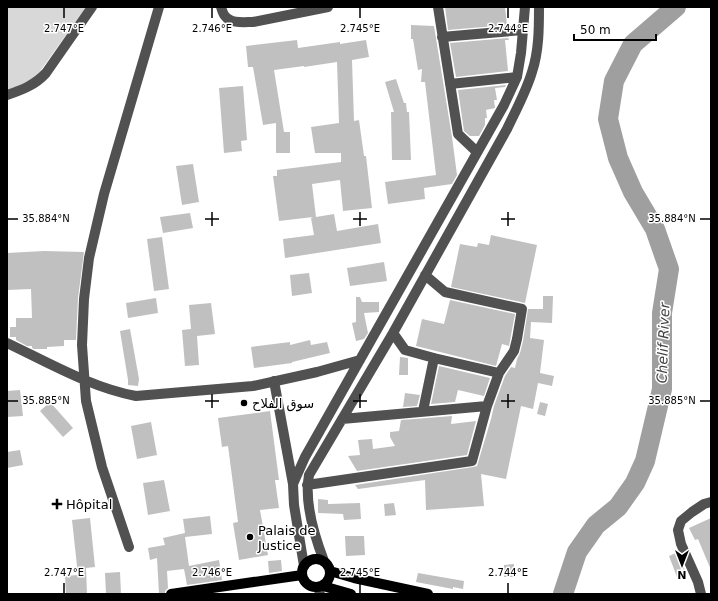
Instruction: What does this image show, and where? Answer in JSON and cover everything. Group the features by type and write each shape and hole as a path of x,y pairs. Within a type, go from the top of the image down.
{"main road":[{"path":"172,594 303,570 311,560 319,559 328,564 330,571 330,578 320,589"},
{"path":"303,570 307,583 311,586 351,594"},
{"path":"330,571 354,578 428,594"}],"street":[{"path":"7,95 24,89 38,81 46,73 92,7"},
{"path":"129,547 102,466 86,401 82,329 89,258 104,194 159,7"},
{"path":"221,7 224,16 231,20 241,22 253,22 328,7"},
{"path":"438,7 458,134 478,152"},
{"path":"293,484 305,457 504,105 517,77 525,7"},
{"path":"324,561 318,546 308,503 307,486 309,475 392,333 507,129 524,94 534,65 538,38 540,7"},
{"path":"442,37 523,30"},
{"path":"450,84 517,77"},
{"path":"307,486 472,461 487,406 499,373 514,351 518,338 522,309 445,292 425,275"},
{"path":"392,333 405,350 499,373"},
{"path":"7,344 84,379 119,393 136,396 246,387 317,372 360,360"},
{"path":"423,411 434,358"},
{"path":"274,381 293,484 294,505 303,570"},
{"path":"342,419 487,406"},
{"path":"701,594 698,582 681,544 678,530 681,521 704,504 711,502"}],"shaded area":[{"path":"7,7 86,7 33,81 7,90"}],"building":[{"path":"445,7 505,7 507,25 448,30"},
{"path":"411,25 434,26 457,175 452,184 424,188 425,199 388,204 385,182 436,175 425,82 421,82 422,69 418,70 413,39 411,39"},
{"path":"508,38 509,40 505,40 508,71 456,77 450,43"},
{"path":"297,40 298,48 366,40 369,57 352,60 354,121 359,120 364,156 366,156 372,208 343,211 340,180 312,184 316,217 334,214 337,231 378,224 381,243 285,258 283,239 314,235 311,218 313,217 279,221 273,176 277,176 277,170 341,162 341,153 315,153 311,127 339,123 337,62 274,70 284,132 290,132 290,153 276,153 276,123 263,125 253,67 248,67 246,46"},
{"path":"396,79 404,103 406,103 407,112 409,112 411,160 392,160 391,112 394,112 385,82"},
{"path":"506,85 505,87 495,88 497,100 494,100 495,108 486,110 487,118 485,118 485,125 479,136 470,136 464,131 458,90"},
{"path":"243,86 247,140 241,141 242,151 224,153 219,88"},
{"path":"193,164 199,202 182,205 176,166"},
{"path":"190,213 193,228 163,233 160,217"},
{"path":"491,235 537,245 525,303 451,287 460,244 477,247 478,243 489,245"},
{"path":"162,237 169,289 154,291 147,239"},
{"path":"44,251 84,252 78,298 76,340 64,340 64,346 47,347 47,349 34,349 32,346 27,346 16,340 16,337 10,337 10,327 16,327 16,318 32,318 31,289 7,290 7,253"},
{"path":"384,262 387,281 350,286 347,268"},
{"path":"309,273 312,293 292,296 290,275"},
{"path":"543,296 553,296 552,323 531,322 530,338 544,340 540,373 554,376 552,386 538,383 533,409 521,406 506,479 481,474 484,506 426,510 425,480 358,489 355,485 477,466 494,406 505,376 511,367 515,368 520,353 528,309 543,309"},
{"path":"356,297 360,297 362,302 379,302 379,312 364,313 368,333 364,339 356,341 352,323 356,322"},
{"path":"156,298 158,313 128,318 126,303"},
{"path":"450,300 515,314 509,346 502,344 496,366 416,346 422,319 444,324"},
{"path":"211,303 215,334 197,336 199,365 185,366 182,330 191,329 189,305"},
{"path":"130,329 139,379 138,386 128,385 120,331"},
{"path":"310,340 311,345 327,342 330,353 292,363 254,368 251,347 290,342 290,345"},
{"path":"400,357 408,358 408,375 399,375"},
{"path":"439,366 490,378 484,396 458,390 455,402 431,404"},
{"path":"20,390 23,416 7,417 7,391"},
{"path":"405,393 420,395 417,406 403,407"},
{"path":"50,402 73,428 63,437 40,411"},
{"path":"540,402 548,404 545,416 537,414"},
{"path":"270,411 279,480 275,480 279,508 260,510 268,555 239,560 233,523 238,522 228,446 222,447 218,418"},
{"path":"452,416 451,424 476,421 467,455 357,471 348,456 360,455 358,440 372,439 373,449 395,446 390,437 390,432 399,431 401,420"},
{"path":"151,422 157,455 137,459 131,426"},
{"path":"20,450 23,465 7,468 7,452"},
{"path":"164,480 170,511 148,515 143,483"},
{"path":"318,499 328,500 328,504 360,503 361,519 344,520 343,514 318,513"},
{"path":"394,503 396,515 385,516 384,504"},
{"path":"210,516 212,534 185,537 189,566 219,560 222,580 187,585 184,569 167,571 168,588 165,591 165,594 159,594 157,558 150,560 148,548 165,545 163,538 185,533 183,519"},
{"path":"90,518 95,567 86,568 87,594 66,594 65,576 78,575 72,520"},
{"path":"711,518 711,570 698,539 695,540 689,528"},
{"path":"345,536 364,536 365,555 346,556"},
{"path":"678,552 686,573 677,577 669,556"},
{"path":"281,560 282,571 269,573 268,561"},
{"path":"514,564 514,577 504,577 504,565"},
{"path":"120,572 121,594 106,594 105,573"},
{"path":"418,573 464,581 463,589 453,587 453,589 416,582"}],"waterway":[{"name":"Chelif River","path":"563,594 577,552 596,525 618,507 635,483 645,461 662,389 662,313 669,269 655,229 633,192 618,158 608,119 614,81 633,44 676,7"}],"place":[{"name":"سوق الفلاح","path":"244,403"},
{"name":"Hôpital","path":"57,504"},
{"name":"Palais de Justice","path":"250,537"}]}
